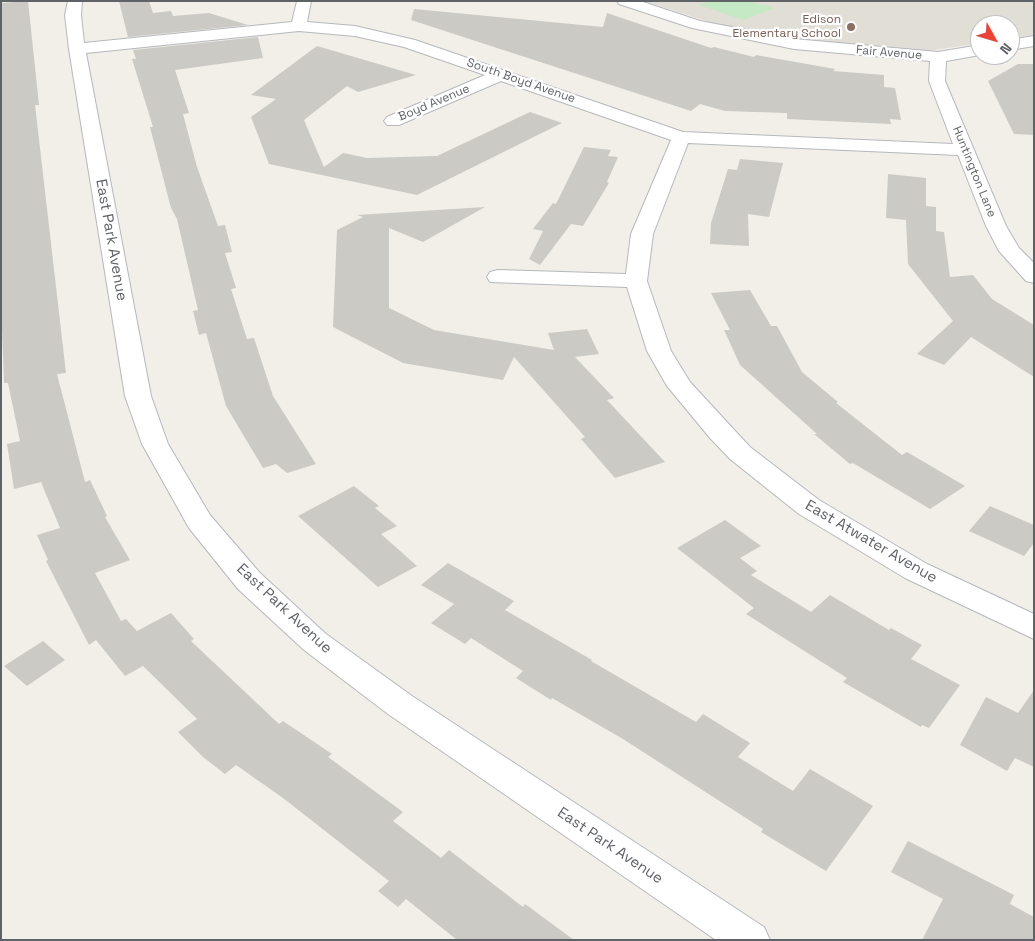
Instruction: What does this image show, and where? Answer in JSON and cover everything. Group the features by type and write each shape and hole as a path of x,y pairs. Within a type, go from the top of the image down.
{"street":[{"name":"East Park Avenue","path":"75,1 73,15 78,49 138,396 161,457 199,521 249,581 315,642 400,706 750,940"},
{"path":"299,26 304,1"},
{"name":"Fair Avenue","path":"624,1 697,25 760,39 828,48 938,57 970,52"},
{"name":"South Boyd Avenue","path":"78,49 299,26 355,31 392,38 502,74 681,137 964,150"},
{"path":"1020,43 1034,41"},
{"name":"Huntington Lane","path":"938,57 937,81 996,226 1010,250 1034,276"},
{"name":"Boyd Avenue","path":"393,121 502,74"},
{"name":"East Atwater Avenue","path":"681,137 642,234 636,281 659,351 680,386 719,432 740,453 771,479 836,526 916,571 1034,628"},
{"path":"498,277 636,281"}],"shaded area":[{"name":"Edison Elementary School","path":"644,1 1034,1 1034,35 1020,37 1020,15 970,15 970,45 929,51 807,41 728,28"}],"green space":[{"path":"709,1 747,1 775,8 743,20 699,5"}],"building":[{"path":"28,1 39,105 35,105 66,373 57,374 85,482 90,480 107,516 105,517 130,560 95,573 121,621 126,619 137,631 171,613 194,639 191,641 279,724 283,721 332,754 328,757 403,812 393,821 441,858 449,850 523,907 525,904 574,940 457,940 406,899 398,907 378,891 389,881 283,798 236,765 225,774 203,757 178,732 197,719 143,666 125,676 96,640 89,645 46,561 48,560 37,535 60,528 41,482 14,489 7,444 20,441 8,383 4,383 1,300 1,3"},
{"path":"119,1 149,1 153,13 171,11 173,16 209,13 248,25 128,37"},
{"path":"414,9 603,27 607,13 711,48 714,47 754,57 756,55 835,69 833,71 884,75 884,87 895,88 901,120 890,119 891,124 787,119 787,113 725,111 700,104 691,111 411,20"},
{"path":"258,37 263,58 175,70 189,113 183,114 197,167 218,226 225,225 232,252 225,253 236,288 231,289 247,339 254,338 273,396 316,464 287,473 276,464 263,468 226,406 206,333 199,335 193,311 198,310 177,219 171,208 150,127 153,127 132,59 136,59 133,50"},
{"path":"317,46 416,75 358,92 347,86 304,120 324,167 343,153 367,158 437,156 530,112 562,123 417,195 269,164 251,117 276,99 251,95"},
{"path":"1034,64 1034,135 1014,134 988,81 1016,65"},
{"path":"584,147 611,150 608,156 618,157 607,182 609,183 583,226 571,224 540,265 529,259 543,231 533,229 553,203 556,204"},
{"path":"740,159 783,163 769,217 748,214 749,246 710,244 711,223 728,169 737,170"},
{"path":"888,174 926,178 926,206 936,207 936,231 944,232 950,277 973,275 992,299 1034,325 1034,377 971,337 944,365 917,354 953,321 908,264 906,220 886,218"},
{"path":"485,207 423,242 389,228 389,308 434,330 554,350 548,333 587,329 599,354 575,357 614,398 607,400 665,462 615,478 581,439 585,437 514,357 503,380 403,363 333,327 337,230 363,217 357,215"},
{"path":"750,290 771,326 777,326 802,372 838,402 836,403 902,455 907,452 965,486 930,509 853,463 850,464 814,434 817,434 740,365 724,330 730,330 711,293"},
{"path":"354,486 379,506 375,508 397,526 381,534 417,566 378,587 298,516"},
{"path":"990,506 1034,525 1034,543 1024,556 969,531"},
{"path":"725,520 761,546 740,558 757,571 751,575 811,612 830,595 889,630 891,628 922,645 911,659 960,685 929,728 922,725 921,727 843,682 847,678 746,614 754,608 677,548"},
{"path":"448,563 514,601 505,610 696,722 703,714 750,743 738,757 793,791 810,769 873,806 826,871 761,832 763,829 623,739 552,698 551,700 516,678 523,671 471,638 465,644 431,623 454,604 421,585"},
{"path":"43,641 65,660 27,686 4,666"},
{"path":"1034,690 1034,767 1015,758 1007,771 960,745 986,697 1018,713"},
{"path":"908,841 1014,895 1010,904 1034,917 1034,940 922,940 943,899 891,872"}],"place":[{"name":"Edison Elementary School","path":"851,27"}]}
